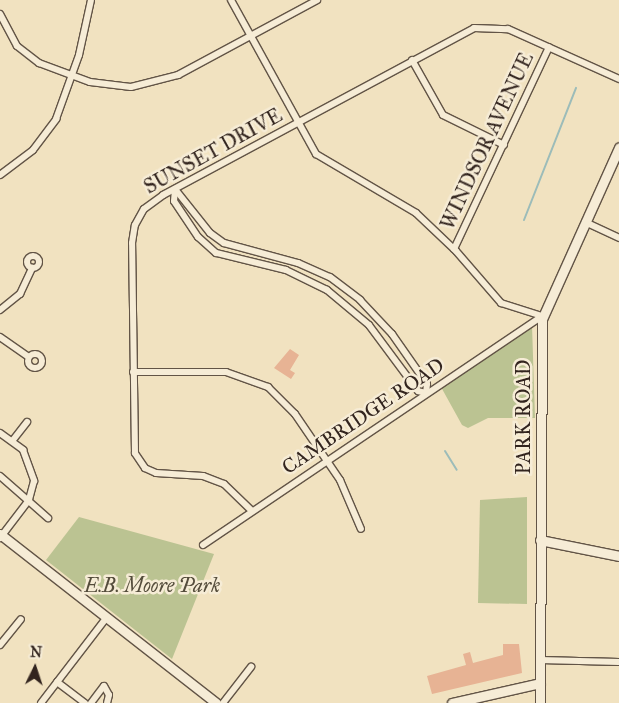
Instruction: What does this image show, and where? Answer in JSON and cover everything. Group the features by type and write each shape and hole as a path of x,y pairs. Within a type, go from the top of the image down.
{"main road":[{"name":"PARK ROAD","path":"540,703 542,316 619,148"},
{"path":"1,536 216,703"},
{"path":"540,540 619,556"},
{"path":"452,703 540,680"}],"street":[{"path":"0,175 43,138 62,104 72,75 91,0"},
{"path":"231,0 297,122 323,160 399,202 454,250 501,303 542,316"},
{"path":"0,14 10,36 26,54 72,75 116,87 146,85 178,75 317,0"},
{"name":"SUNSET DRIVE","path":"252,511 237,493 219,482 192,474 156,473 140,463 133,443 132,234 147,206 469,29 488,25 508,28 619,79"},
{"name":"WINDSOR AVENUE","path":"454,250 549,47"},
{"path":"412,60 443,115 504,145"},
{"path":"175,189 210,233 224,243 277,254 330,278 380,319 427,384 426,393 418,391 369,325 323,288 286,270 216,253 198,238 174,201 175,189"},
{"path":"585,222 619,238"},
{"path":"0,310 20,294 32,268"},
{"path":"323,288 330,278"},
{"name":"CAMBRIDGE ROAD","path":"203,545 526,324 542,316"},
{"path":"0,338 29,358"},
{"path":"133,372 226,372 256,381 287,404 327,460 346,492 361,529"},
{"path":"13,440 27,422"},
{"path":"0,433 13,440 32,468 29,500 1,536"},
{"path":"0,476 48,518"},
{"path":"41,703 107,617"},
{"path":"0,646 21,619"},
{"path":"540,660 619,662"},
{"path":"223,703 251,667"},
{"path":"57,682 85,703"},
{"path":"91,703 104,686 109,695 107,703"}],"green space":[{"path":"532,325 535,418 488,418 468,428 462,425 441,387"},
{"path":"527,497 527,604 478,603 480,500"},
{"name":"E.B. Moore Park","path":"79,517 214,554 172,659 46,560"}],"building":[{"path":"290,349 299,355 290,370 295,373 291,379 274,368"},
{"path":"503,644 519,644 522,673 432,694 427,676 466,665 463,654 470,652 473,663 503,655"}],"waterway":[{"path":"524,220 576,88"},
{"path":"445,451 457,470"}]}
